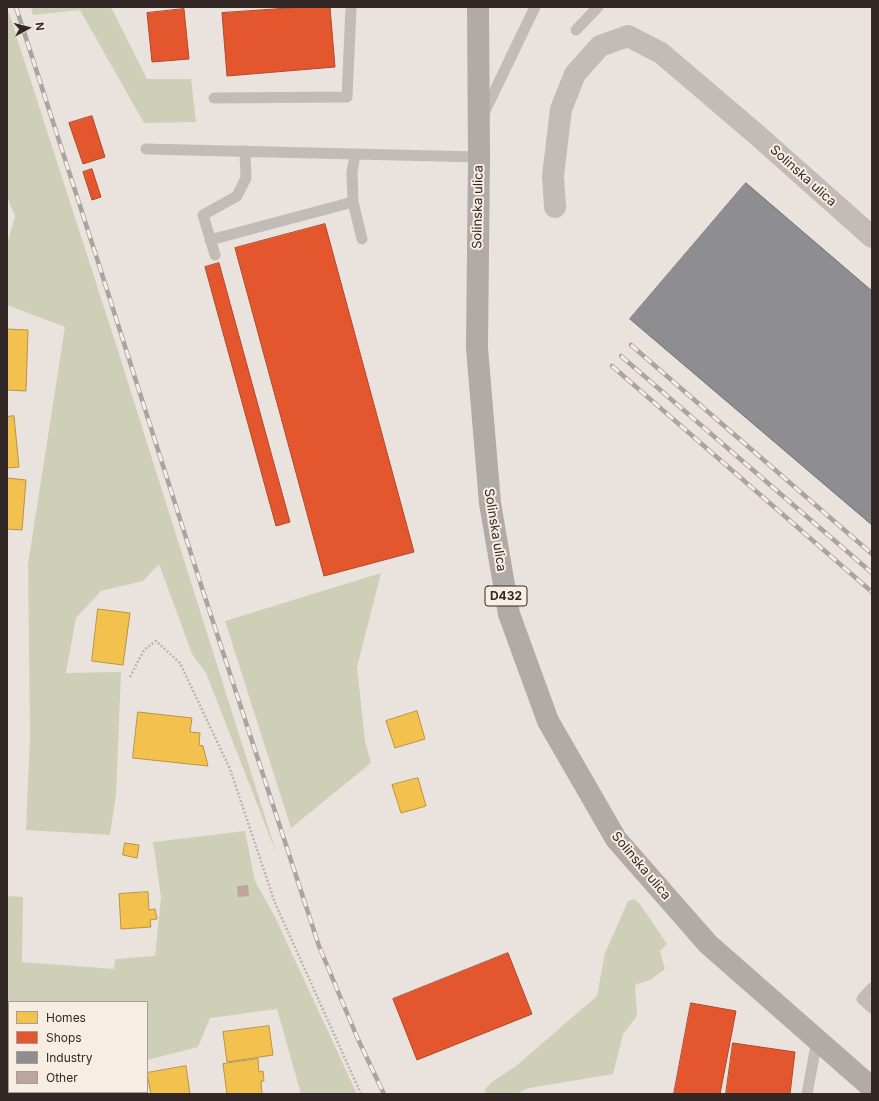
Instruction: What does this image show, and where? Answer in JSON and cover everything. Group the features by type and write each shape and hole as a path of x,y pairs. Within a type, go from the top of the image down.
{"main road":[{"name":"Solinska ulica","path":"478,7 479,157 477,348 490,503 509,614 548,721 616,839 708,944 872,1088"}],"street":[{"name":"Solinska ulica","path":"554,207 553,176 562,109 575,74 600,46 628,36 661,53 756,134 872,237"}],"lane":[{"path":"214,98 347,97 351,7"},
{"path":"576,30 598,7"},
{"path":"478,125 536,8"},
{"path":"146,149 479,157"},
{"path":"215,255 203,215 237,196 246,178 245,151"},
{"path":"355,154 352,172 353,202 362,239"},
{"path":"210,240 353,202"},
{"path":"872,988 862,999 872,1008"},
{"path":"807,1094 817,1040"}],"path":[{"path":"130,677 144,650 156,641 180,663 230,769 275,904 361,1094"}],"green space":[{"path":"7,7 119,354 277,855 206,673 192,654 159,564 143,581 101,591 76,618 66,673 121,672 116,795 110,835 26,830 30,736 28,564 65,327 7,305 7,245 15,216 7,197"},
{"path":"31,7 111,7 147,79 191,79 196,122 144,123 80,10 33,15"},
{"path":"381,573 357,667 365,741 371,763 291,828 225,621"},
{"path":"245,831 255,881 275,917 357,1094 301,1094 277,1009 210,1018 198,1047 148,1060 148,1001 8,1001 8,1093 144,1094 7,1094 7,896 23,897 22,962 114,969 115,959 155,956 161,897 153,842"},
{"path":"634,899 640,904 667,944 660,951 665,969 650,980 635,985 637,1016 623,1034 613,1074 529,1088 516,1094 485,1094 485,1089 492,1082 516,1066 597,996 605,953 628,901"}],"building: Homes":[{"path":"7,329 28,330 26,391 7,390"},
{"path":"14,416 19,467 7,468 7,417"},
{"path":"7,478 26,480 22,530 7,529"},
{"path":"98,609 130,613 123,665 92,661"},
{"path":"417,711 425,739 395,748 386,721"},
{"path":"138,712 192,718 190,732 200,733 199,745 203,746 208,766 133,758"},
{"path":"418,778 426,806 401,813 392,785"},
{"path":"125,843 139,845 137,858 123,855"},
{"path":"148,892 149,910 155,909 157,919 150,920 151,927 121,929 119,894"},
{"path":"269,1026 273,1055 227,1062 223,1032"},
{"path":"258,1059 259,1072 263,1071 264,1081 261,1081 262,1094 227,1094 223,1064"},
{"path":"186,1066 190,1094 151,1094 148,1073"}],"building: Shops":[{"path":"304,7 330,7 335,67 227,76 222,13"},
{"path":"184,9 189,59 152,62 147,13"},
{"path":"92,116 105,157 83,164 69,123"},
{"path":"92,169 101,197 92,200 83,172"},
{"path":"325,224 414,552 324,576 235,248"},
{"path":"219,263 290,522 276,526 205,267"},
{"path":"508,953 532,1014 417,1060 393,999"},
{"path":"691,1003 736,1011 720,1094 674,1094"},
{"path":"733,1043 795,1052 790,1094 726,1094"}],"building: Industry":[{"path":"746,183 872,291 872,525 630,319"}],"building: Other":[{"path":"248,885 249,896 238,897 237,886"}],"railway":[{"path":"16,7 202,588 319,946 357,1037 384,1094"},
{"path":"631,345 872,554"},
{"path":"621,356 872,573"},
{"path":"612,366 872,592"}]}
